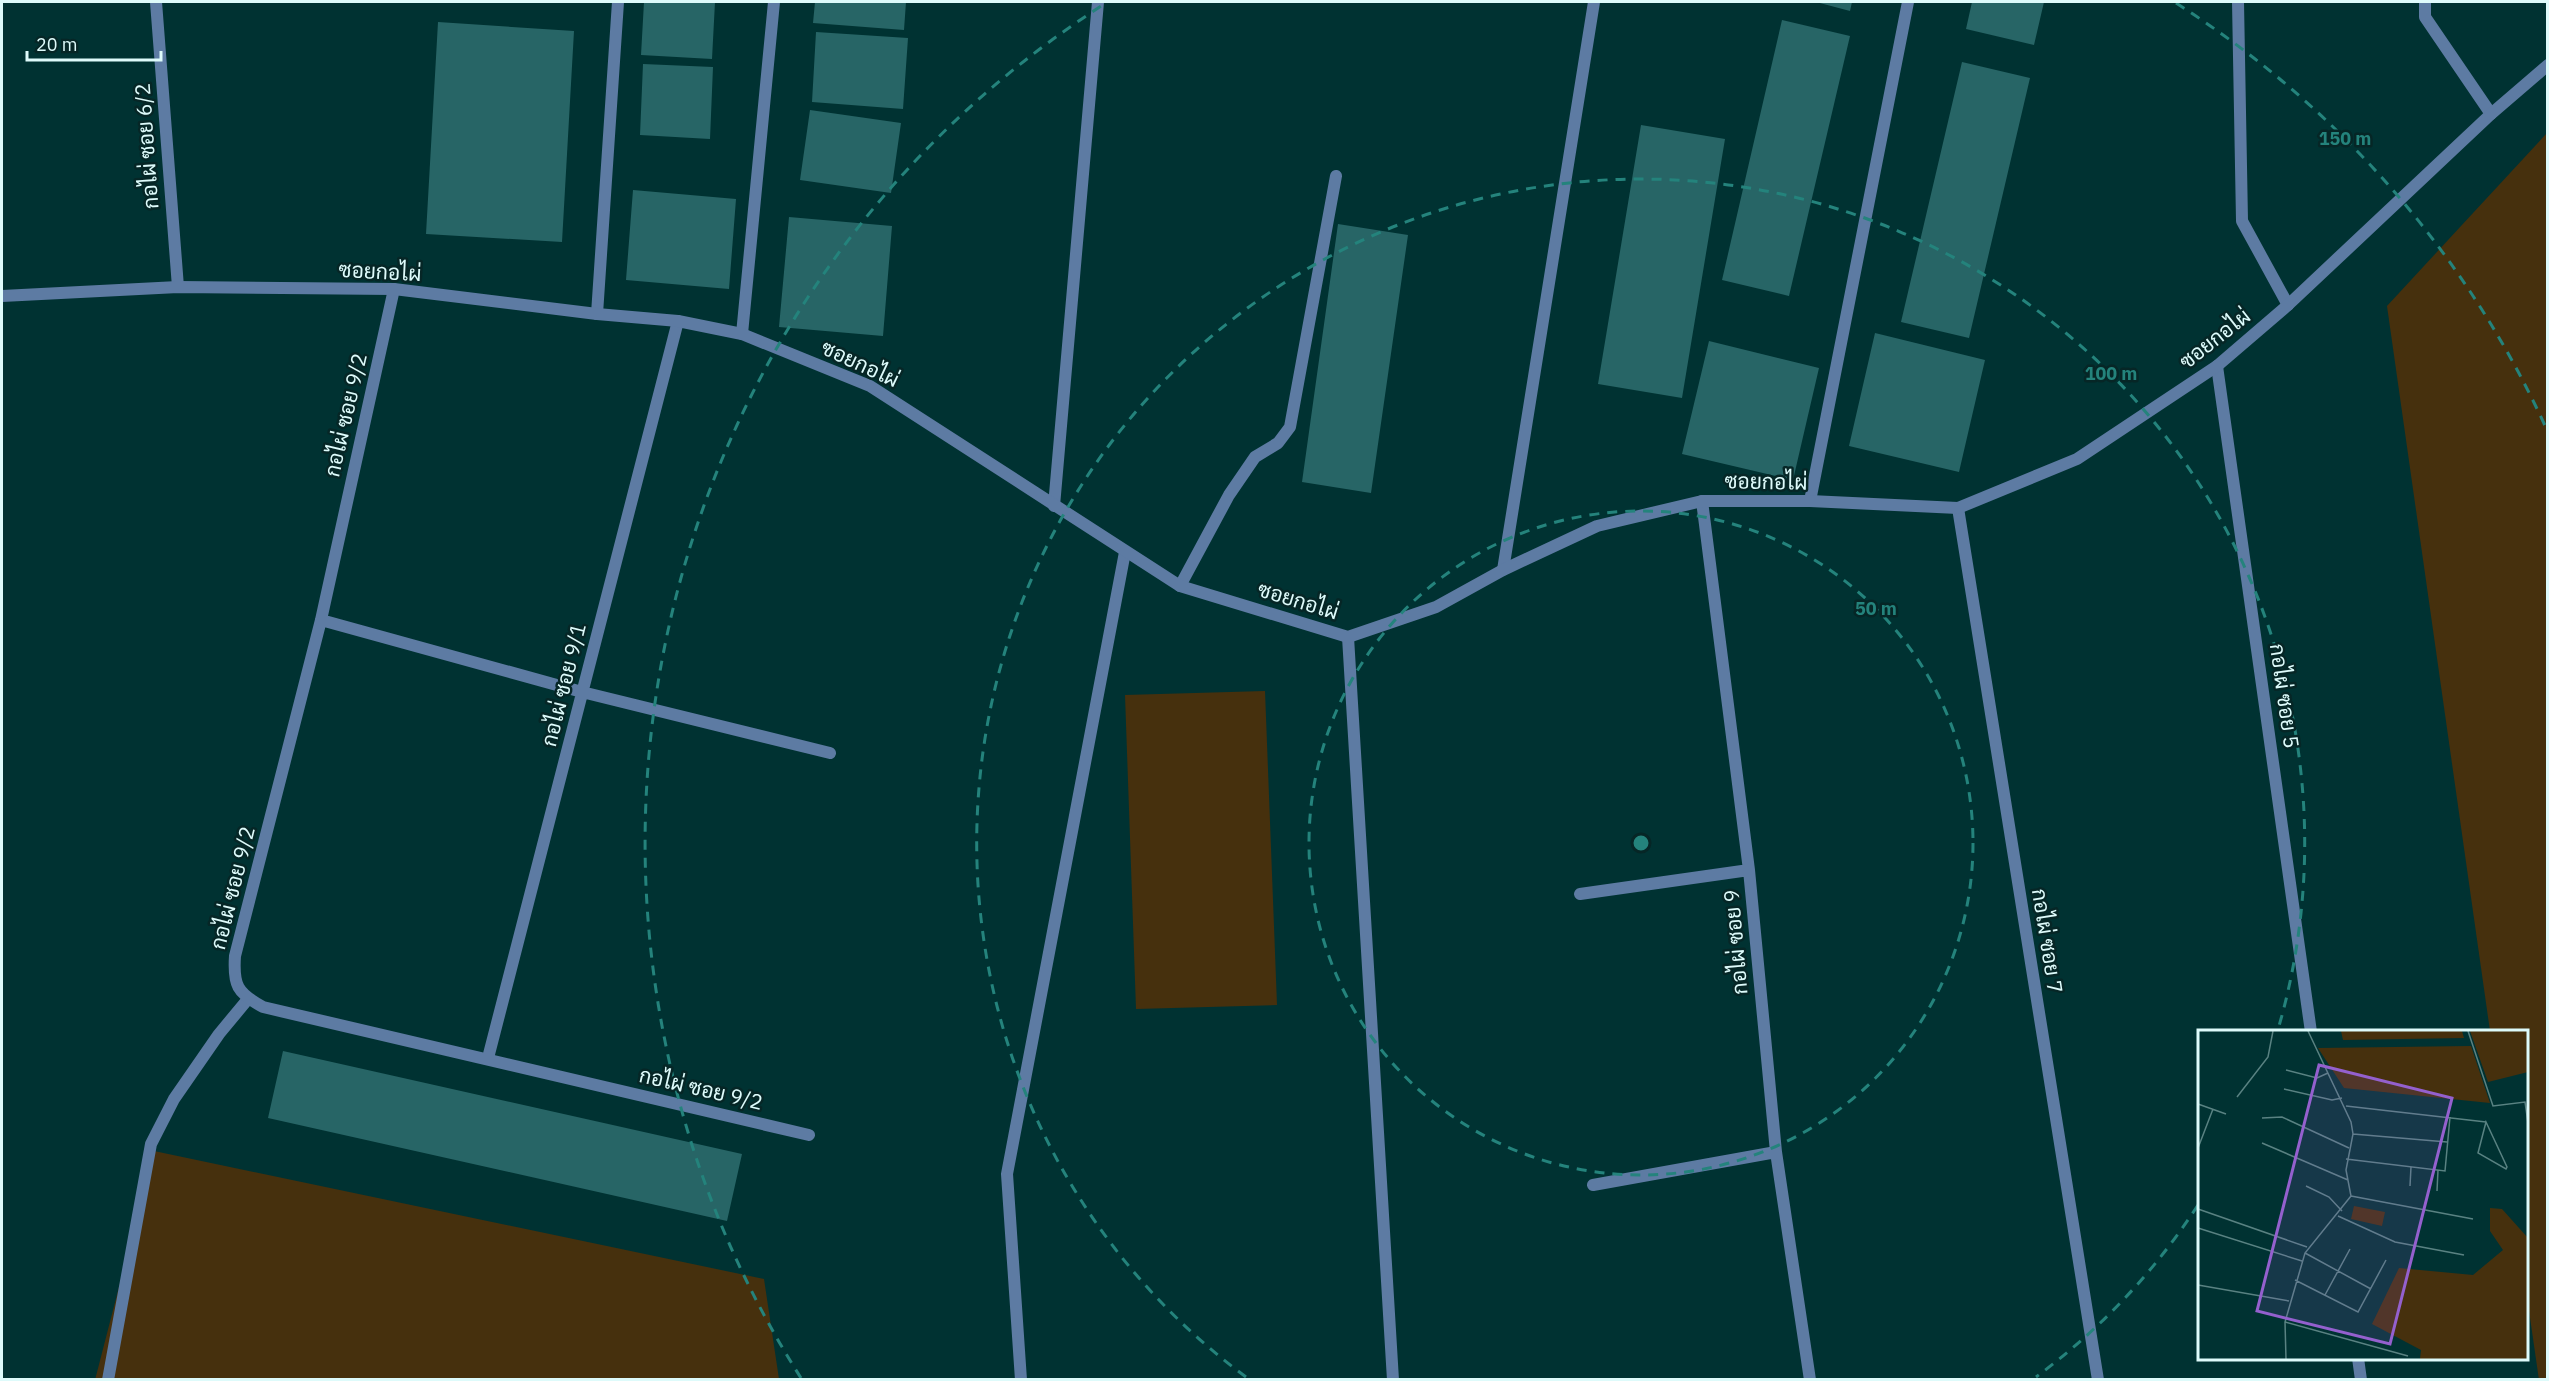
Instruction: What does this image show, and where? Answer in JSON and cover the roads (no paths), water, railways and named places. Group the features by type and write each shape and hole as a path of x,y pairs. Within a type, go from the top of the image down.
{"street":[{"name":"กอไผ่ ซอย 6/2","path":"156,2 178,287"},
{"path":"597,314 618,2"},
{"path":"742,334 774,2"},
{"path":"1054,506 1098,2"},
{"path":"1503,570 1594,2"},
{"path":"1809,501 1908,2"},
{"path":"2238,2 2242,221 2288,305"},
{"path":"2425,2 2425,17 2491,114"},
{"name":"ซอยกอไผ่","path":"2,296 178,287 394,289 597,314 678,321 742,334 870,386 1180,586 1348,637 1436,607 1503,570 1597,526 1702,501 1809,501 1958,508 2077,459 2217,366 2288,305 2491,114 2547,65"},
{"path":"1180,586 1229,495 1255,457 1278,443 1290,427 1336,176"},
{"name":"กอไผ่ ซอย 9/2","path":"394,289 321,620 236,956 234,973 238,988 248,999 263,1007 810,1135"},
{"name":"กอไผ่ ซอย 9/1","path":"488,1058 678,321"},
{"name":"กอไผ่ ซอย 5","path":"2217,366 2312,1030"},
{"name":"กอไผ่ ซอย 9","path":"1702,501 1749,870 1776,1152 1810,1380"},
{"name":"กอไผ่ ซอย 7","path":"1958,508 2098,1380"},
{"path":"1021,1380 1007,1174 1125,552"},
{"path":"321,620 582,692 830,753"},
{"path":"1348,637 1393,1380"},
{"path":"1580,894 1749,870"},
{"path":"108,1380 151,1144 174,1099 219,1034 248,999"},
{"path":"1593,1185 1776,1152"},
{"path":"2358,1360 2361,1380"}]}
